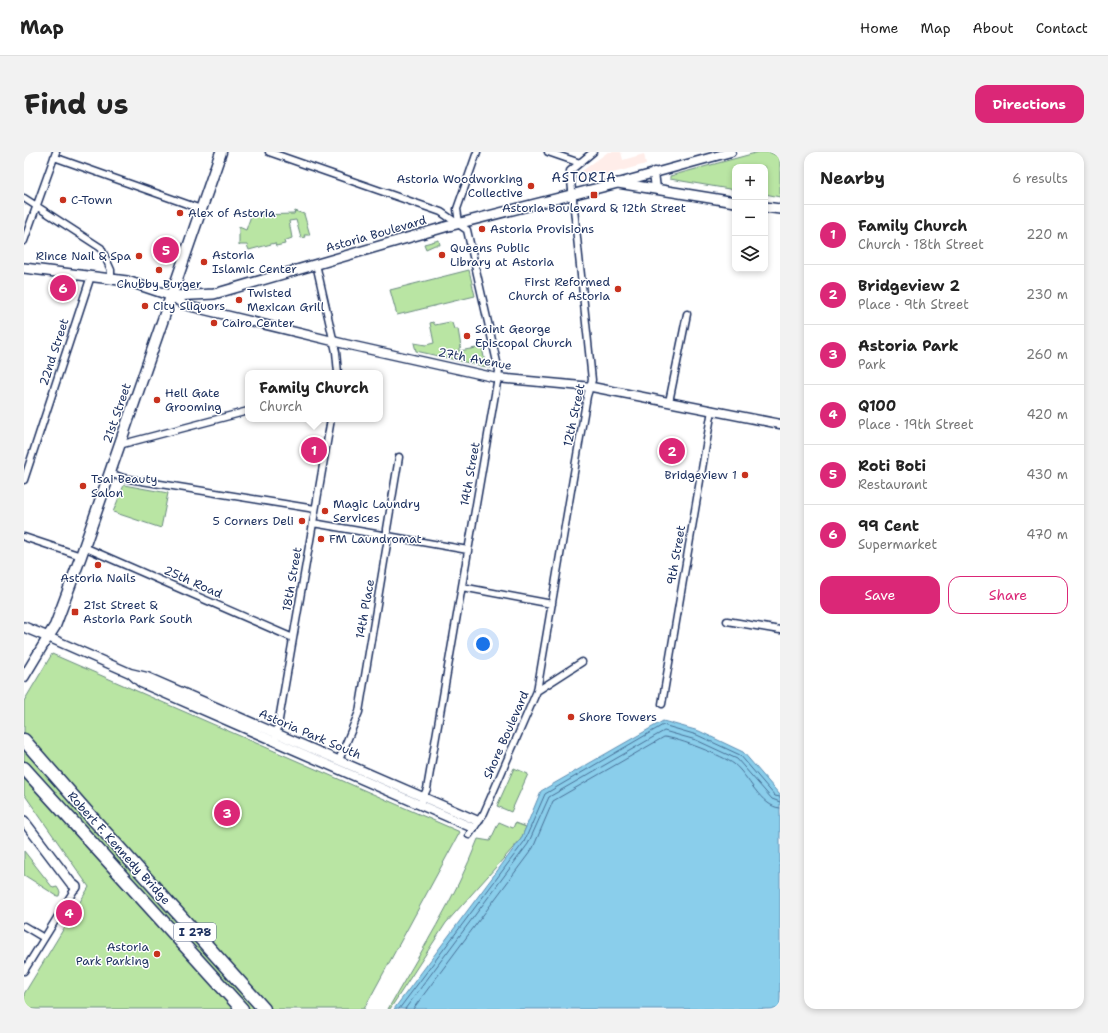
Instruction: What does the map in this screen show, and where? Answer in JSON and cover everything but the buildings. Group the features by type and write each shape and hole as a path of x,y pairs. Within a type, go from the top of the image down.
{"highway":[{"name":"Robert F. Kennedy Bridge","path":"24,740 86,812 264,1009"},
{"name":"Robert F. Kennedy Bridge","path":"24,768 242,1009"}],"main road":[{"name":"21st Street","path":"24,677 55,626 172,296 221,152"},
{"name":"Astoria Boulevard","path":"24,268 127,281 172,296 214,294 459,223 572,193 618,183 732,202"},
{"path":"768,207 780,209"},
{"path":"24,627 48,638"},
{"path":"24,821 71,883 76,886"}],"street":[{"path":"269,152 441,212 459,223"},
{"path":"459,223 457,209 477,152"},
{"path":"548,152 580,163"},
{"name":"12th Street","path":"537,691 592,380 570,171 593,152"},
{"path":"618,183 731,152"},
{"path":"24,241 55,154 201,209"},
{"path":"654,172 656,189"},
{"path":"24,198 101,248 112,270 111,279"},
{"name":"14th Street","path":"420,805 427,791 499,368 467,230 459,223"},
{"path":"316,264 334,341 338,370"},
{"name":"22nd Street","path":"24,480 91,276"},
{"name":"27th Avenue","path":"172,296 184,305 497,378 590,386 780,424"},
{"path":"669,402 687,314"},
{"name":"9th Street","path":"662,704 712,410"},
{"path":"119,445 245,412"},
{"name":"18th Street","path":"275,742 330,422"},
{"name":"14th Place","path":"339,760 359,712 388,536 387,529 399,457"},
{"path":"110,473 123,478 315,509"},
{"path":"313,523 468,550"},
{"name":"25th Road","path":"24,537 82,551 293,638"},
{"path":"462,587 552,604"},
{"path":"727,621 780,630"},
{"name":"Astoria Park South","path":"48,638 130,673 147,677 478,821"},
{"name":"Shore Boulevard","path":"471,832 484,813 537,691 582,662"},
{"name":"Astoria Park South","path":"130,673 141,683 420,805 471,832"},
{"path":"24,971 76,886"},
{"path":"24,926 44,938"}],"shaded area":[{"path":"608,152 621,152 623,160 644,154 646,164 580,182 580,174 582,171"}],"green space":[{"path":"759,152 769,152 780,157 780,197 768,195 768,164 732,164 732,189 670,179 670,176"},
{"path":"295,211 304,214 310,235 304,235 305,237 301,238 296,220 289,221 292,238 284,241 285,244 276,246 275,243 249,250 247,245 239,246 239,227 246,230 252,213 256,215 294,214"},
{"path":"439,240 440,245 435,245 426,249 424,244"},
{"path":"469,270 475,296 397,315 390,290"},
{"path":"433,322 435,325 450,322 452,323 454,329 458,329 461,347 459,348 459,351 482,347 485,363 490,363 491,368 416,351 414,343 426,345 434,343 430,323"},
{"path":"124,485 168,493 161,528 113,512"},
{"path":"52,654 460,832 364,1009 24,1009 24,994 89,887 24,794 24,701"},
{"path":"514,768 528,774 511,812 497,806"},
{"path":"499,822 513,828 515,823 526,827 521,839 446,923 390,1009 388,1009 448,904 478,839 490,841"},
{"path":"24,851 53,888 57,887 60,892 59,896 24,875"}],"water":[{"path":"663,721 699,731 743,752 780,795 780,1009 394,1009 521,839 541,791"}],"place":[{"name":"Astoria Woodworking Collective","path":"531,186"},
{"name":"Astoria Boulevard & 12th Street","path":"594,195"},
{"name":"C-Town","path":"63,200"},
{"name":"Alex of Astoria","path":"180,213"},
{"name":"Astoria Provisions","path":"482,229"},
{"name":"Roti Boti","path":"166,250"},
{"name":"Queens Public Library at Astoria","path":"442,255"},
{"name":"Rince Nail & Spa","path":"139,256"},
{"name":"Astoria Islamic Center","path":"204,262"},
{"name":"Chubby Burger","path":"159,270"},
{"name":"99 Cent","path":"63,288"},
{"name":"First Reformed Church of Astoria","path":"618,289"},
{"name":"Twisted Mexican Grill","path":"239,300"},
{"name":"City Sliquors","path":"145,306"},
{"name":"Cairo Center","path":"214,323"},
{"name":"Saint George Episcopal Church","path":"467,336"},
{"name":"Hell Gate Grooming","path":"157,400"},
{"name":"Family Church","path":"314,450"},
{"name":"Bridgeview 2","path":"672,451"},
{"name":"Bridgeview 1","path":"745,475"},
{"name":"Tsai Beauty Salon","path":"83,486"},
{"name":"Magic Laundry Services","path":"325,511"},
{"name":"5 Corners Deli","path":"302,521"},
{"name":"FM Laundromat","path":"321,539"},
{"name":"Astoria Nails","path":"98,565"},
{"name":"21st Street & Astoria Park South","path":"75,612"},
{"name":"Shore Towers","path":"571,717"},
{"name":"Astoria Park","path":"227,813"},
{"name":"Q100","path":"69,913"},
{"name":"Astoria Park Parking","path":"157,954"}],"district":[{"name":"ASTORIA","path":"584,177"}]}
